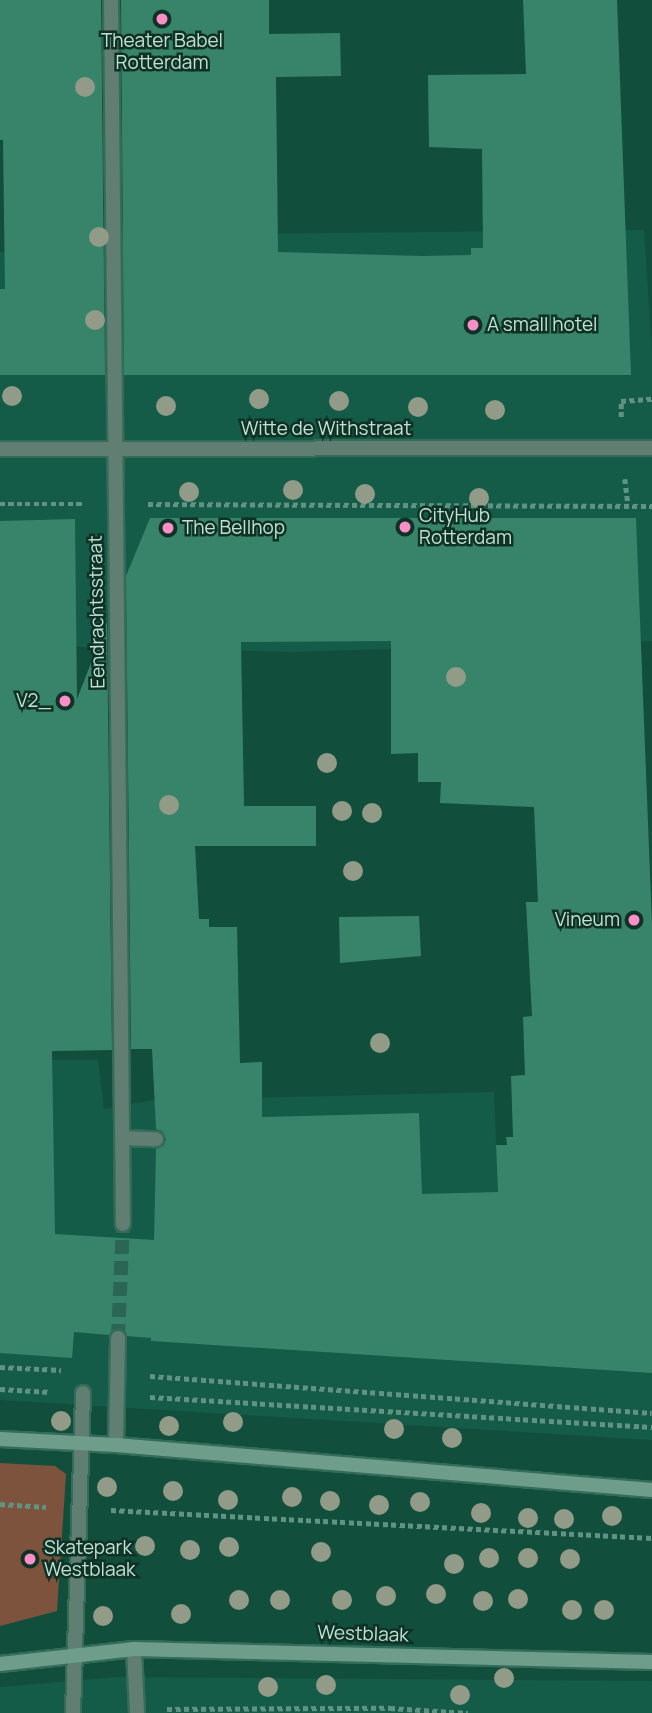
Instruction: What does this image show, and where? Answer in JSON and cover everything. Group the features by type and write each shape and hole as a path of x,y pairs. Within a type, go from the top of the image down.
{"main road":[{"path":"0,1439 652,1490"},
{"name":"Westblaak","path":"0,1664 74,1658 134,1649 652,1661"}],"street":[{"name":"Eendrachtsstraat","path":"111,0 123,1224"},
{"name":"Witte de Withstraat","path":"0,449 652,447"},
{"path":"122,1138 156,1139"},
{"path":"116,1446 118,1338"},
{"path":"73,1713 83,1393"},
{"path":"134,1649 137,1711"}],"path":[{"path":"0,504 652,506"},
{"path":"0,1367 652,1412"},
{"path":"0,1389 83,1393"},
{"path":"117,1395 652,1427"},
{"path":"0,1504 652,1538"},
{"path":"137,1711 390,1708 468,1713"}],"shaded area":[{"path":"644,230 652,351 652,641 293,652 0,645 0,252 94,252 129,235"},
{"path":"0,1060 98,1060 104,1109 153,1100 494,1092 498,1192 652,1187 652,1440 0,1400"},
{"name":"Skatepark Westblaak","path":"0,1463 55,1466 66,1474 57,1611 0,1626"},
{"path":"117,1677 652,1681 652,1713 0,1713 0,1687"}],"building":[{"path":"0,0 101,0 105,375 0,375 0,289 5,289 3,140 0,140"},
{"path":"121,0 269,0 269,34 340,33 341,76 276,77 278,252 422,256 471,255 471,248 483,248 482,149 429,147 428,75 526,74 523,0 617,0 631,375 124,375"},
{"path":"150,518 636,518 652,925 652,1373 151,1341 151,1338 127,1336 119,1328 109,1335 74,1332 72,1358 0,1353 0,521 75,519 77,699 107,622 112,1050 52,1051 55,1234 154,1240 156,1149 164,1145 166,1139 162,1131 156,1129 152,1049 131,1049 126,576","holes":["391,641 391,754 418,753 418,782 441,782 440,803 534,807 538,902 526,902 532,1016 523,1017 525,1075 511,1076 513,1137 506,1137 507,1145 496,1145 498,1192 422,1194 419,1113 262,1117 262,1062 240,1063 237,927 209,927 209,919 199,919 195,846 316,846 316,806 244,806 241,642"]},
{"path":"419,916 421,956 340,963 339,917"}],"tunnel":[{"path":"118,1338 123,1224"}],"place":[{"name":"Theater Babel Rotterdam","path":"162,19"},
{"name":"A small hotel","path":"473,325"},
{"name":"CityHub Rotterdam","path":"405,527"},
{"name":"The Bellhop","path":"168,528"},
{"name":"V2_","path":"65,701"},
{"name":"Vineum","path":"634,920"},
{"name":"Skatepark Westblaak","path":"30,1559"}]}
